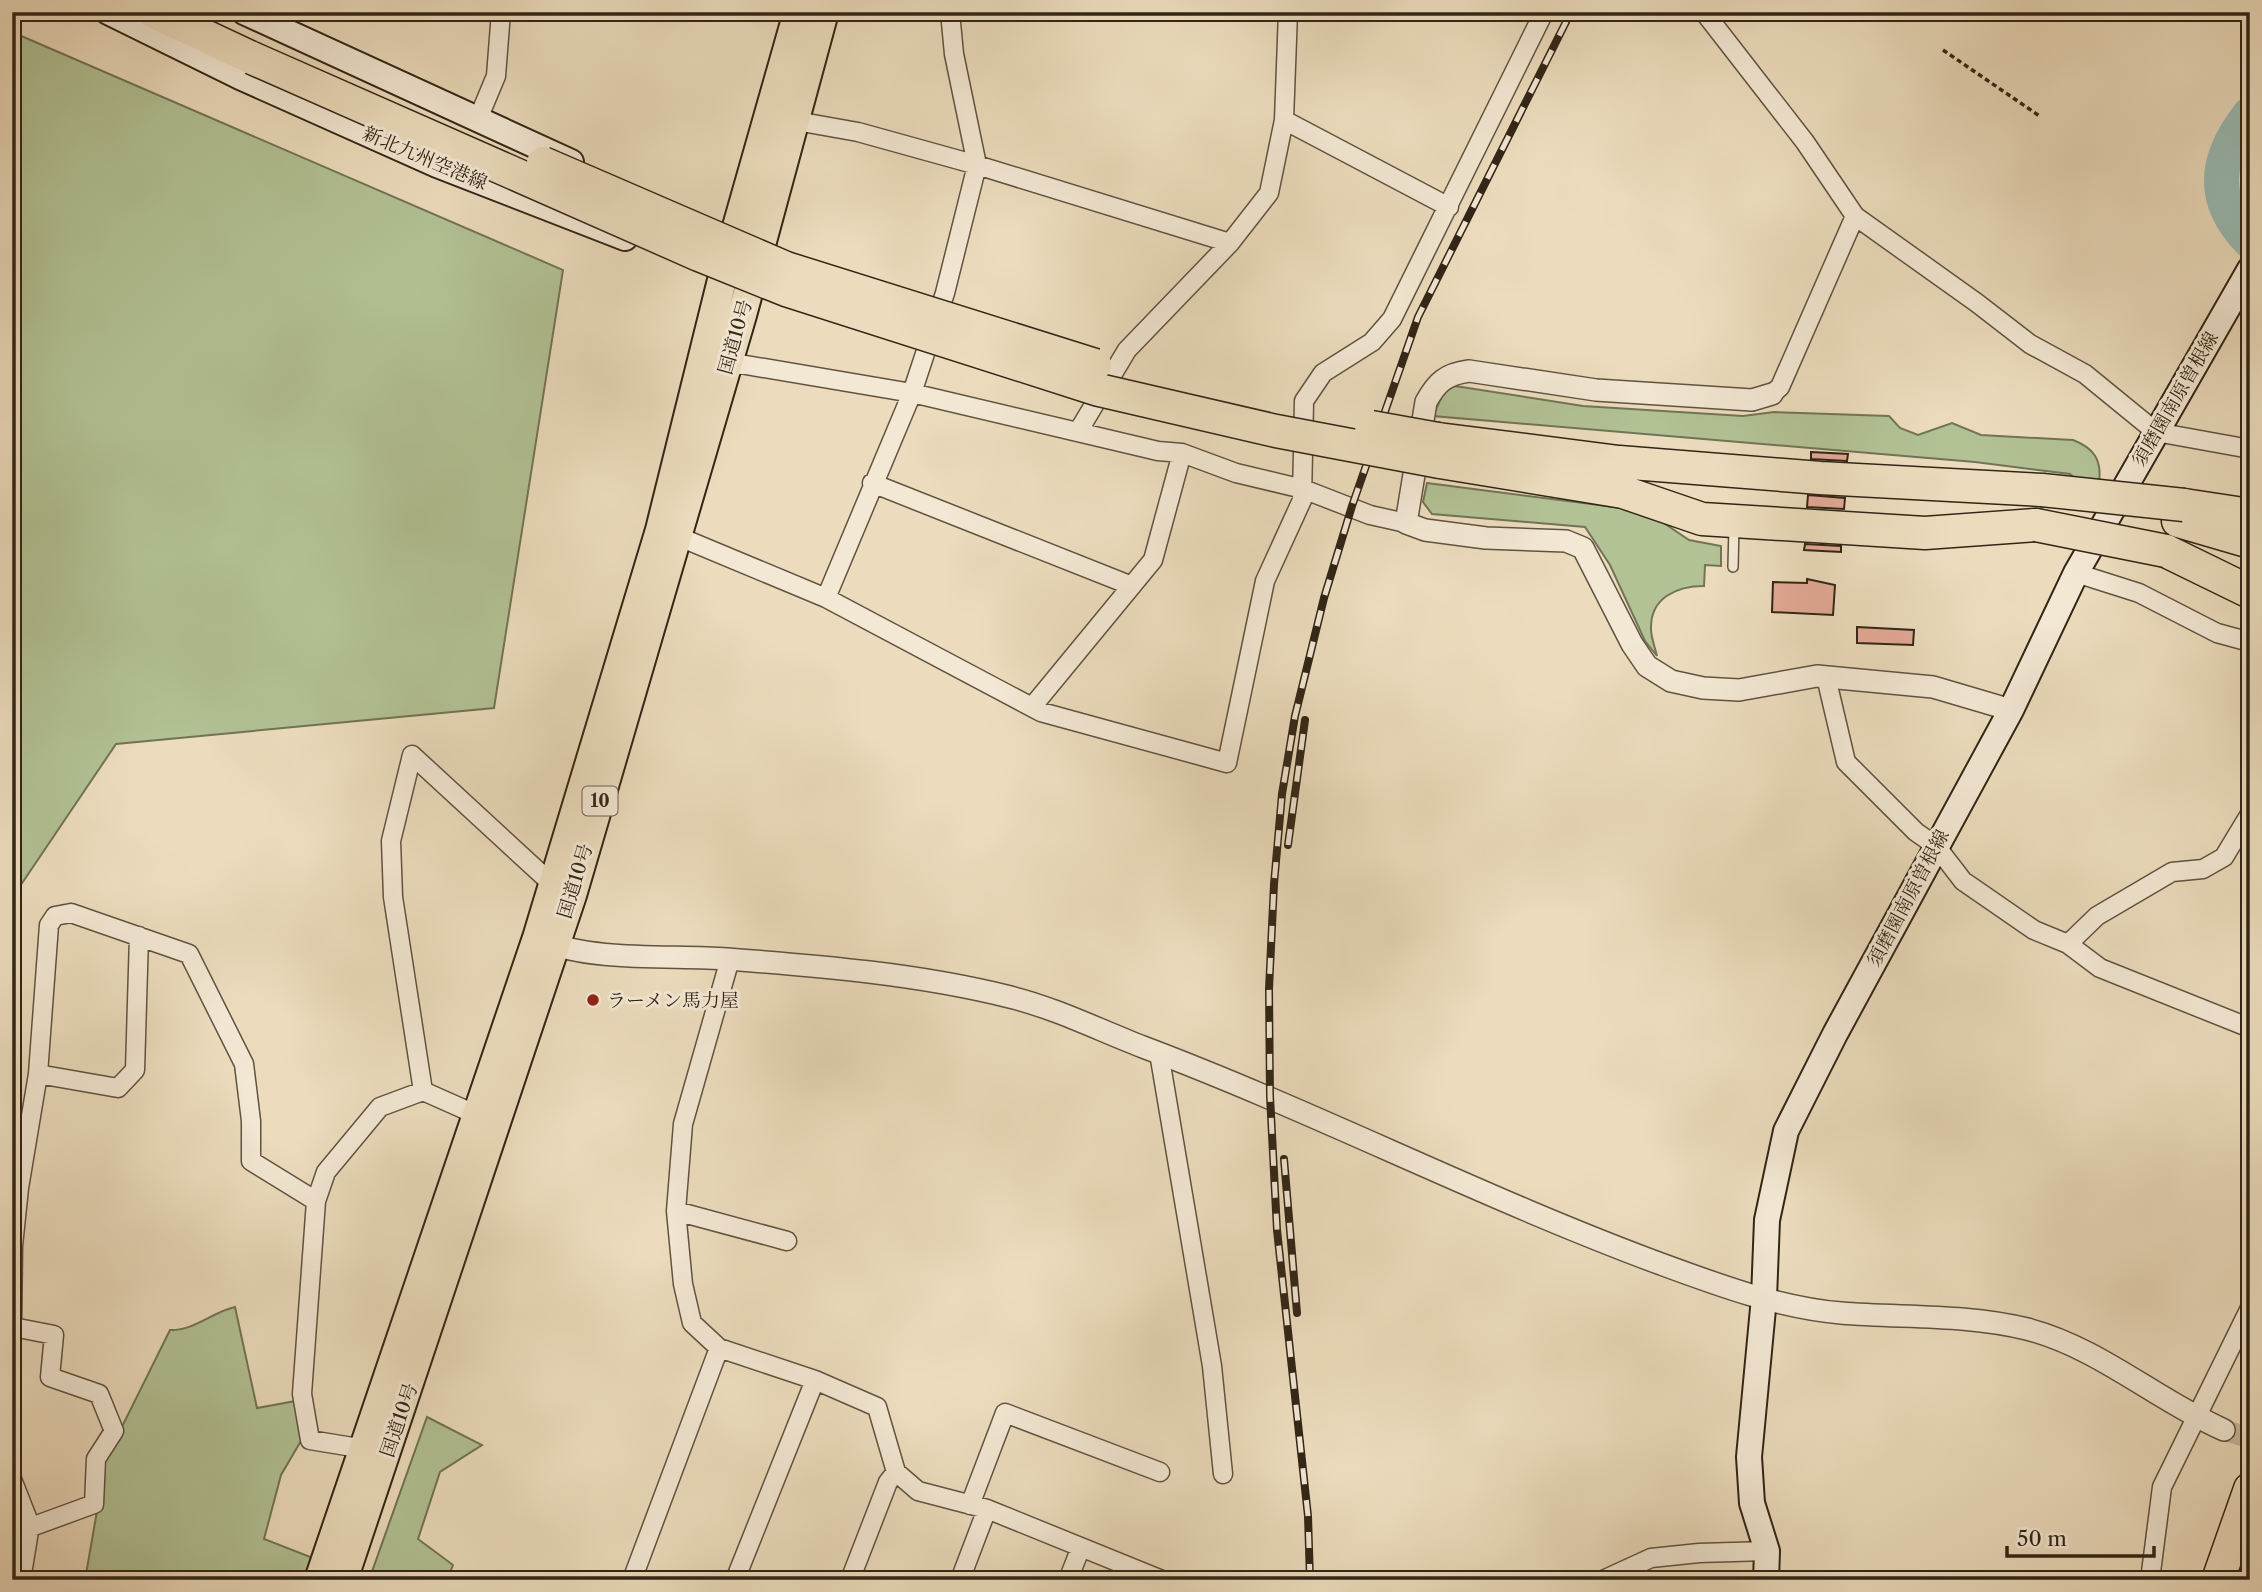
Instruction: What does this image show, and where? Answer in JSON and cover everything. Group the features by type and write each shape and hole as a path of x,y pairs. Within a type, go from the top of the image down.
{"highway":[{"path":"154,12 255,49 786,268 1107,369 1439,451 1623,492 1702,519 1925,533 2036,525 2250,568"},
{"path":"197,12 255,49"},
{"name":"国道10号","path":"546,942 551,883 727,368 758,251 798,12"},
{"name":"国道10号","path":"344,1580 376,1452 546,942 669,533 733,238 824,12"},
{"path":"1439,451 1820,478 2042,490 2181,512 2250,515"},
{"path":"2181,512 2250,542"},
{"path":"2166,551 2250,592"},
{"name":"国道10号","path":"319,1580 376,1452"},
{"path":"2218,1580 2250,1489"},
{"path":"2233,1580 2250,1539"}],"main road":[{"name":"新北九州空港線","path":"108,12 240,77 437,165 749,286"},
{"path":"244,12 758,251"},
{"name":"須磨園南原曽根線","path":"1766,1580 1767,1551 1752,1503 1749,1457 1764,1298 1767,1220 1786,1131 2011,710 2076,573 2250,269"}],"street":[{"path":"478,119 496,76 501,12"},
{"path":"826,598 912,393 937,314 976,165 954,54 950,12"},
{"path":"1079,430 1127,350 1230,243 1269,193 1283,120 1288,12"},
{"path":"669,533 826,598 1032,707 1227,763 1265,581 1302,500 1304,401 1323,373 1372,342 1392,320 1544,12"},
{"path":"1703,12 1805,142 1855,216 1978,303 2030,344 2085,374 2156,432 2250,449"},
{"path":"781,118 858,132 976,165 1230,243"},
{"path":"1283,120 1448,207"},
{"path":"1406,523 1426,402 1435,386 1450,374 1469,371 1596,390 1752,400 1772,394 1780,387 1855,216"},
{"path":"758,251 937,314"},
{"path":"749,286 926,348"},
{"path":"727,368 740,364 912,393 1079,430 1158,451 1182,453 1236,473 1303,489 1370,515 1425,530 1486,538 1566,541 1583,548 1632,644 1647,666 1671,681 1703,688 1739,690 1782,680 1826,677 1933,687 2011,710"},
{"path":"1032,707 1153,560 1182,453"},
{"path":"872,483 1132,586"},
{"path":"2076,573 2151,598 2217,633 2250,642"},
{"path":"1826,677 1846,762 1916,832 1936,846 1963,881 2034,930 2068,944 2100,968 2250,1028"},
{"path":"423,1091 393,897 391,841 412,755 551,883"},
{"path":"2068,944 2097,916 2172,872 2203,869 2224,857 2250,814"},
{"path":"12,1534 30,1525 94,1504 96,1460 114,1431 99,1394 50,1377 54,1335 13,1327 15,1223 38,1074 49,925 55,916 71,913 189,954 244,1064 251,1121 251,1161 316,1201"},
{"path":"38,1074 118,1088 135,1070 139,936"},
{"path":"546,942 581,951 730,959 876,975 1013,998 1270,1096 1358,1137 1658,1263 1764,1298 1836,1313 1967,1320 2027,1329 2087,1350 2196,1417 2224,1430"},
{"path":"730,959 683,1124 676,1211 683,1284 692,1323 719,1348 816,1380 877,1407 896,1472 918,1491 979,1507 1163,1580"},
{"path":"1159,1053 1212,1366 1223,1474"},
{"path":"376,1452 310,1440 302,1394 316,1201 326,1172 380,1107 423,1091 488,1119"},
{"path":"676,1211 787,1241"},
{"path":"2150,1580 2162,1487 2250,1308"},
{"path":"632,1580 719,1348"},
{"path":"735,1580 816,1380"},
{"path":"960,1580 1005,1413 1160,1472"},
{"path":"850,1580 888,1482 896,1472"},
{"path":"12,1479 30,1525 21,1580"},
{"path":"1068,1580 1081,1547"},
{"path":"1603,1580 1651,1558 1767,1551"}],"lane":[{"path":"1732,567 1735,522"}],"path":[{"path":"1943,50 2041,117"}],"green space":[{"path":"12,32 563,270 494,708 116,744 12,898"},
{"path":"1455,386 1583,406 1743,416 1774,412 1889,416 1900,428 1918,435 1952,423 1981,435 2073,440 2095,456 2099,467 2099,482 2078,481 2070,474 1975,462 1433,416 1444,391"},
{"path":"1427,483 1646,511 1689,540 1721,546 1721,566 1705,565 1704,586 1676,591 1660,601 1652,618 1651,629 1657,656 1645,641 1610,565 1585,527 1432,514 1423,502"},
{"path":"235,1307 257,1408 301,1400 305,1434 281,1475 264,1539 313,1558 304,1580 85,1580 97,1511 100,1471 170,1330 187,1328"},
{"path":"427,1417 482,1445 440,1472 418,1539 453,1565 447,1580 369,1580"}],"building":[{"path":"1811,452 1848,454 1847,461 1811,459"},
{"path":"1808,495 1845,498 1844,509 1807,507"},
{"path":"1805,544 1841,546 1841,552 1804,550"},
{"path":"1807,579 1835,585 1833,615 1772,612 1773,582 1807,583"},
{"path":"1857,627 1914,630 1913,645 1857,643"}],"waterway":[{"path":"2250,114 2229,146 2222,178 2228,210 2250,241"}],"tunnel":[{"path":"2224,1430 2250,1438"}],"railway":[{"path":"1310,1580 1308,1516 1277,1230 1270,1096 1269,989 1282,794 1295,716 1324,598 1352,506 1418,317 1571,12"},
{"path":"1288,845 1305,720"},
{"path":"1284,1159 1297,1313"}],"place":[{"name":"ラーメン馬力屋","path":"593,1000"}]}
